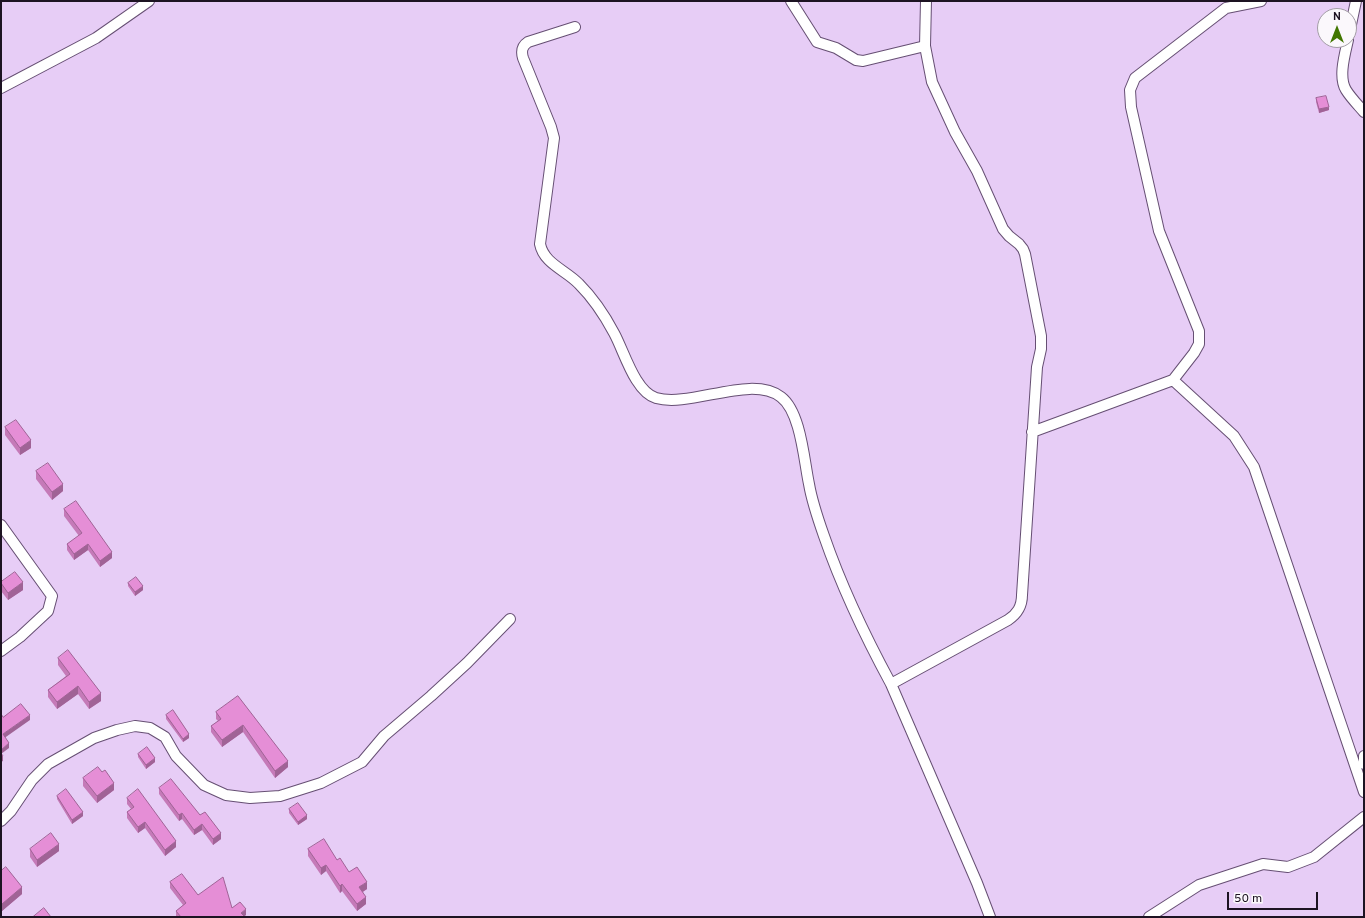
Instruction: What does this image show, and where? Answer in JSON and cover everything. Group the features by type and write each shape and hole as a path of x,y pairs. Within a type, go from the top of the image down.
{"street":[{"path":"1,88 96,38 149,1"},
{"path":"791,1 817,42 836,48 856,60 863,61 925,46"},
{"path":"891,684 1008,620 1017,612 1022,601 1032,432 1041,336 1023,249 1003,229 977,171 955,132 932,82 925,46 926,1"},
{"path":"1032,432 1173,380 1194,353 1199,344 1199,331 1159,231 1131,107 1130,90 1135,78 1225,4 1261,1"},
{"path":"575,28 528,42 523,47 522,51 523,58 554,138 540,244 544,255 578,282 585,290 612,328 636,378 644,391 650,395 655,398 671,401 758,389 771,392 782,398 793,411 809,486 831,557 858,622 891,684 977,883 990,917"},
{"path":"1346,48 1343,62 1345,89 1364,112"},
{"path":"1173,380 1234,436 1254,467 1364,792"},
{"path":"1,526 52,596 48,611 20,637 1,651"},
{"path":"1,821 32,780 48,764 94,738 117,730 135,726 150,728 165,737 176,756 204,785 226,795 250,798 280,796 321,783 362,762 384,736 426,701 462,668 510,619"},
{"path":"1149,917 1199,885 1263,864 1288,867 1314,857 1364,817"}],"building":[{"path":"1326,96 1329,107 1319,109 1316,98"},
{"path":"16,420 31,440 20,448 5,427"},
{"path":"48,463 63,484 52,492 36,471"},
{"path":"76,501 112,552 100,561 88,544 74,554 67,544 82,533 64,509"},
{"path":"15,572 23,582 8,593 1,582"},
{"path":"136,577 143,586 135,592 128,583"},
{"path":"68,650 101,693 89,702 78,686 57,702 48,690 70,674 58,658"},
{"path":"238,696 288,761 275,771 243,725 222,740 211,726 221,719 216,712"},
{"path":"21,704 30,715 3,734 9,743 1,750 1,714 3,717"},
{"path":"173,710 189,734 183,739 166,715"},
{"path":"147,747 155,758 146,765 138,754"},
{"path":"98,767 102,772 105,770 114,783 97,796 83,778"},
{"path":"171,779 200,815 205,812 221,833 213,839 202,824 194,830 182,813 179,815 159,788"},
{"path":"66,789 83,812 72,820 57,796"},
{"path":"138,789 176,841 165,850 145,822 138,827 127,812 134,807 127,798"},
{"path":"298,803 307,815 298,822 289,809"},
{"path":"51,833 59,844 37,860 30,849"},
{"path":"324,839 337,860 340,858 349,872 357,867 367,882 359,887 366,897 357,904 342,884 340,886 326,865 321,868 308,849"},
{"path":"6,867 22,887 2,904 1,871"},
{"path":"182,874 198,895 223,877 232,908 240,902 246,909 241,913 245,917 181,917 176,911 186,903 170,882"},
{"path":"44,908 51,917 33,917"}]}
